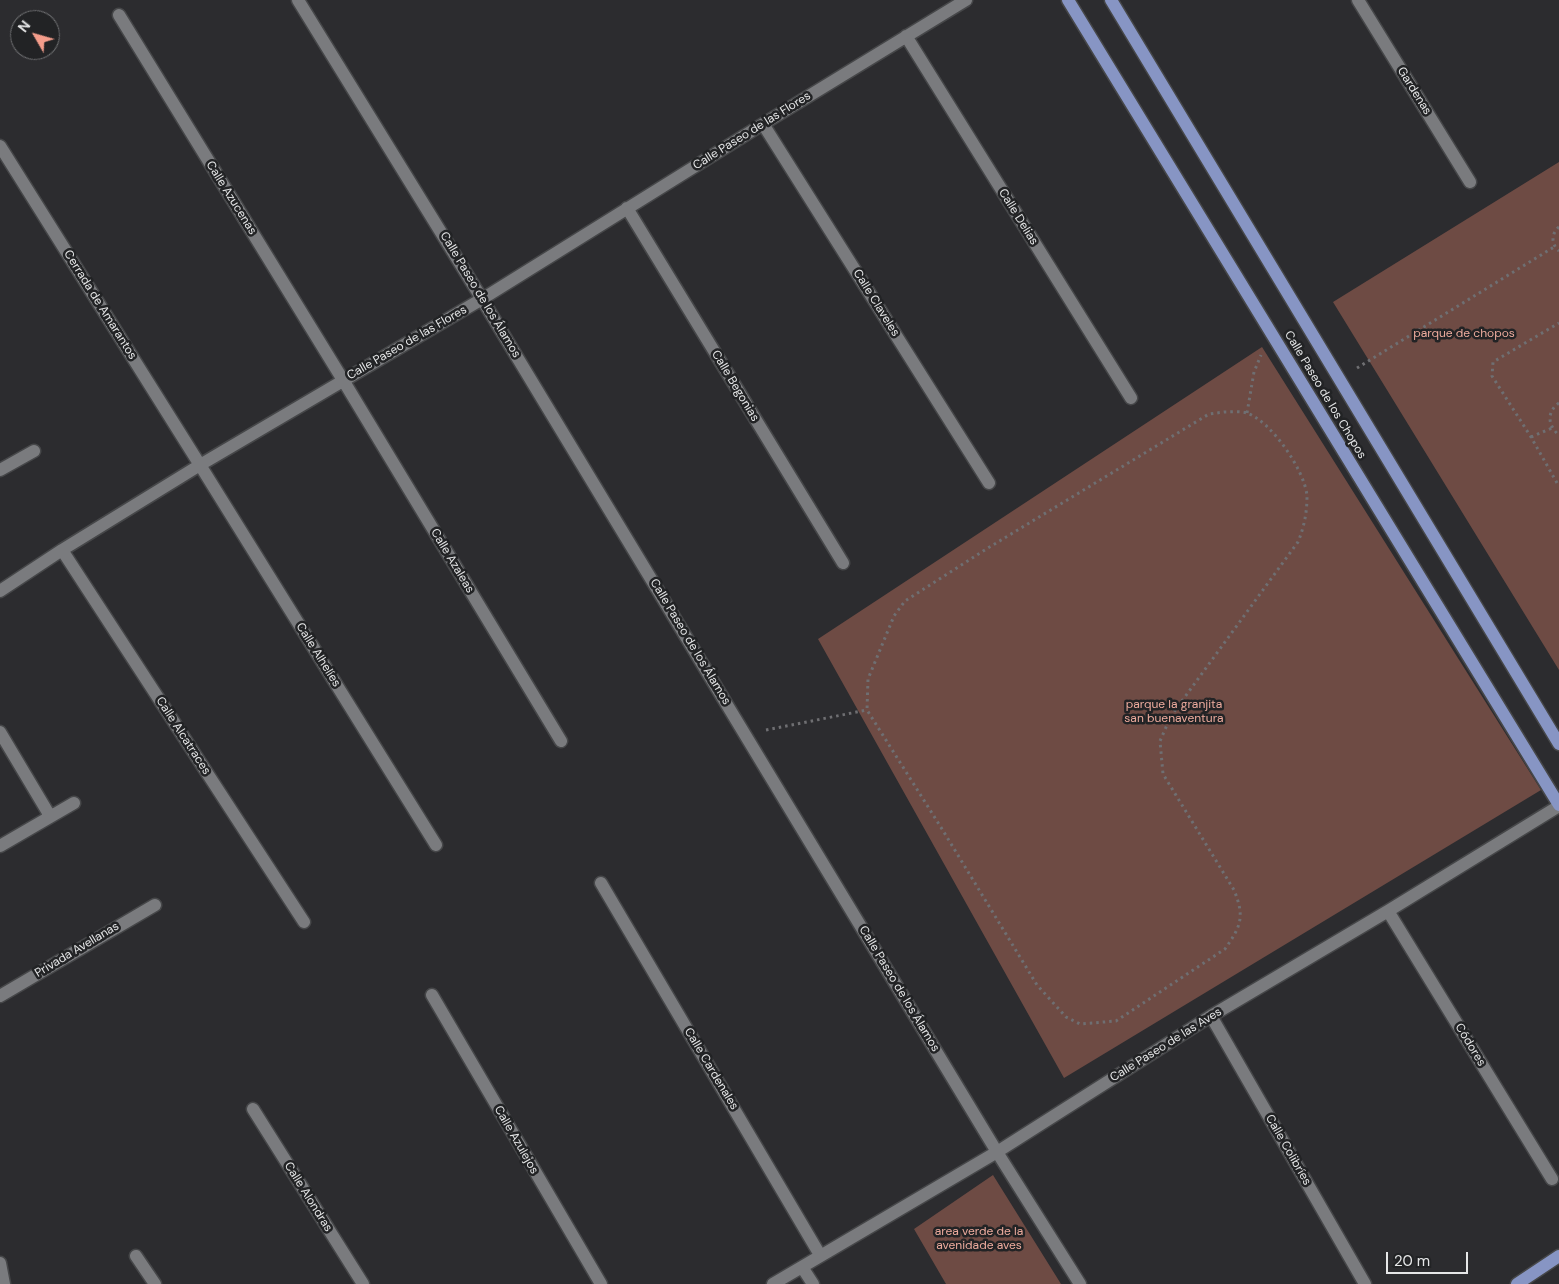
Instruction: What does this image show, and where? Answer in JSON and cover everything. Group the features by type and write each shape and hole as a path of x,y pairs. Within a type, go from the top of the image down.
{"main road":[{"name":"Calle Paseo de los Chopos","path":"1068,0 1559,805"},
{"name":"Calle Paseo de los Chopos","path":"1111,0 1559,744"},
{"path":"1517,1284 1559,1256"}],"street":[{"name":"Calle Paseo de los Álamos","path":"298,0 746,734 997,1152 1080,1284"},
{"name":"Calle Paseo de las Flores","path":"0,590 200,465 482,299 966,0"},
{"name":"Gardenas","path":"1358,0 1470,182"},
{"name":"Calle Azucenas","path":"119,15 344,380"},
{"name":"Calle Delias","path":"906,36 1131,398"},
{"name":"Calle Claveles","path":"763,124 989,483"},
{"name":"Cerrada de Amarantos","path":"0,146 200,465"},
{"name":"Calle Begonias","path":"628,208 843,563"},
{"name":"Calle Azaleas","path":"344,380 561,741"},
{"path":"0,470 34,451"},
{"name":"Calle Alhelíes","path":"200,465 436,845"},
{"name":"Calle Alcatraces","path":"62,550 304,922"},
{"path":"0,732 50,816"},
{"path":"0,846 74,802"},
{"name":"Calle Paseo de las Aves","path":"773,1284 997,1152 1211,1016 1388,911 1559,805"},
{"name":"Calle Cardenales","path":"601,883 820,1255"},
{"name":"Privada Avellanas","path":"0,996 154,904"},
{"name":"Códores","path":"1388,911 1552,1179"},
{"name":"Calle Azulejos","path":"432,996 601,1284"},
{"name":"Calle Colibríes","path":"1211,1016 1365,1284"},
{"name":"Calle Alondras","path":"253,1109 363,1284"},
{"path":"136,1256 155,1284"},
{"path":"0,1263 4,1284"},
{"path":"802,1266 813,1284"}],"path":[{"path":"1559,227 1553,234 1552,240 1554,247 1559,252"},
{"path":"1340,379 1554,247"},
{"path":"1557,483 1492,376 1494,362 1559,324"},
{"path":"1247,413 1254,372 1270,331"},
{"path":"1559,403 1551,412 1550,420 1552,428 1559,435"},
{"path":"1224,412 1247,413 1266,425 1284,447 1303,479 1307,496 1305,526 1298,542 1171,716 1160,740 1163,774 1234,890 1240,906 1240,919 1235,934 1225,949 1116,1021 1080,1024 1066,1017 1038,985 867,710 868,679 894,616 905,601 988,548 1209,414 1224,412"},
{"path":"1531,438 1552,428"},
{"path":"746,734 867,710"}],"green space":[{"name":"parque de chopos","path":"1559,162 1559,670 1333,302"},
{"name":"parque la granjita san buenaventura","path":"1262,347 1541,790 1064,1078 818,639"},
{"name":"area verde de la avenidade aves","path":"993,1175 1061,1284 946,1284 914,1229"}]}
